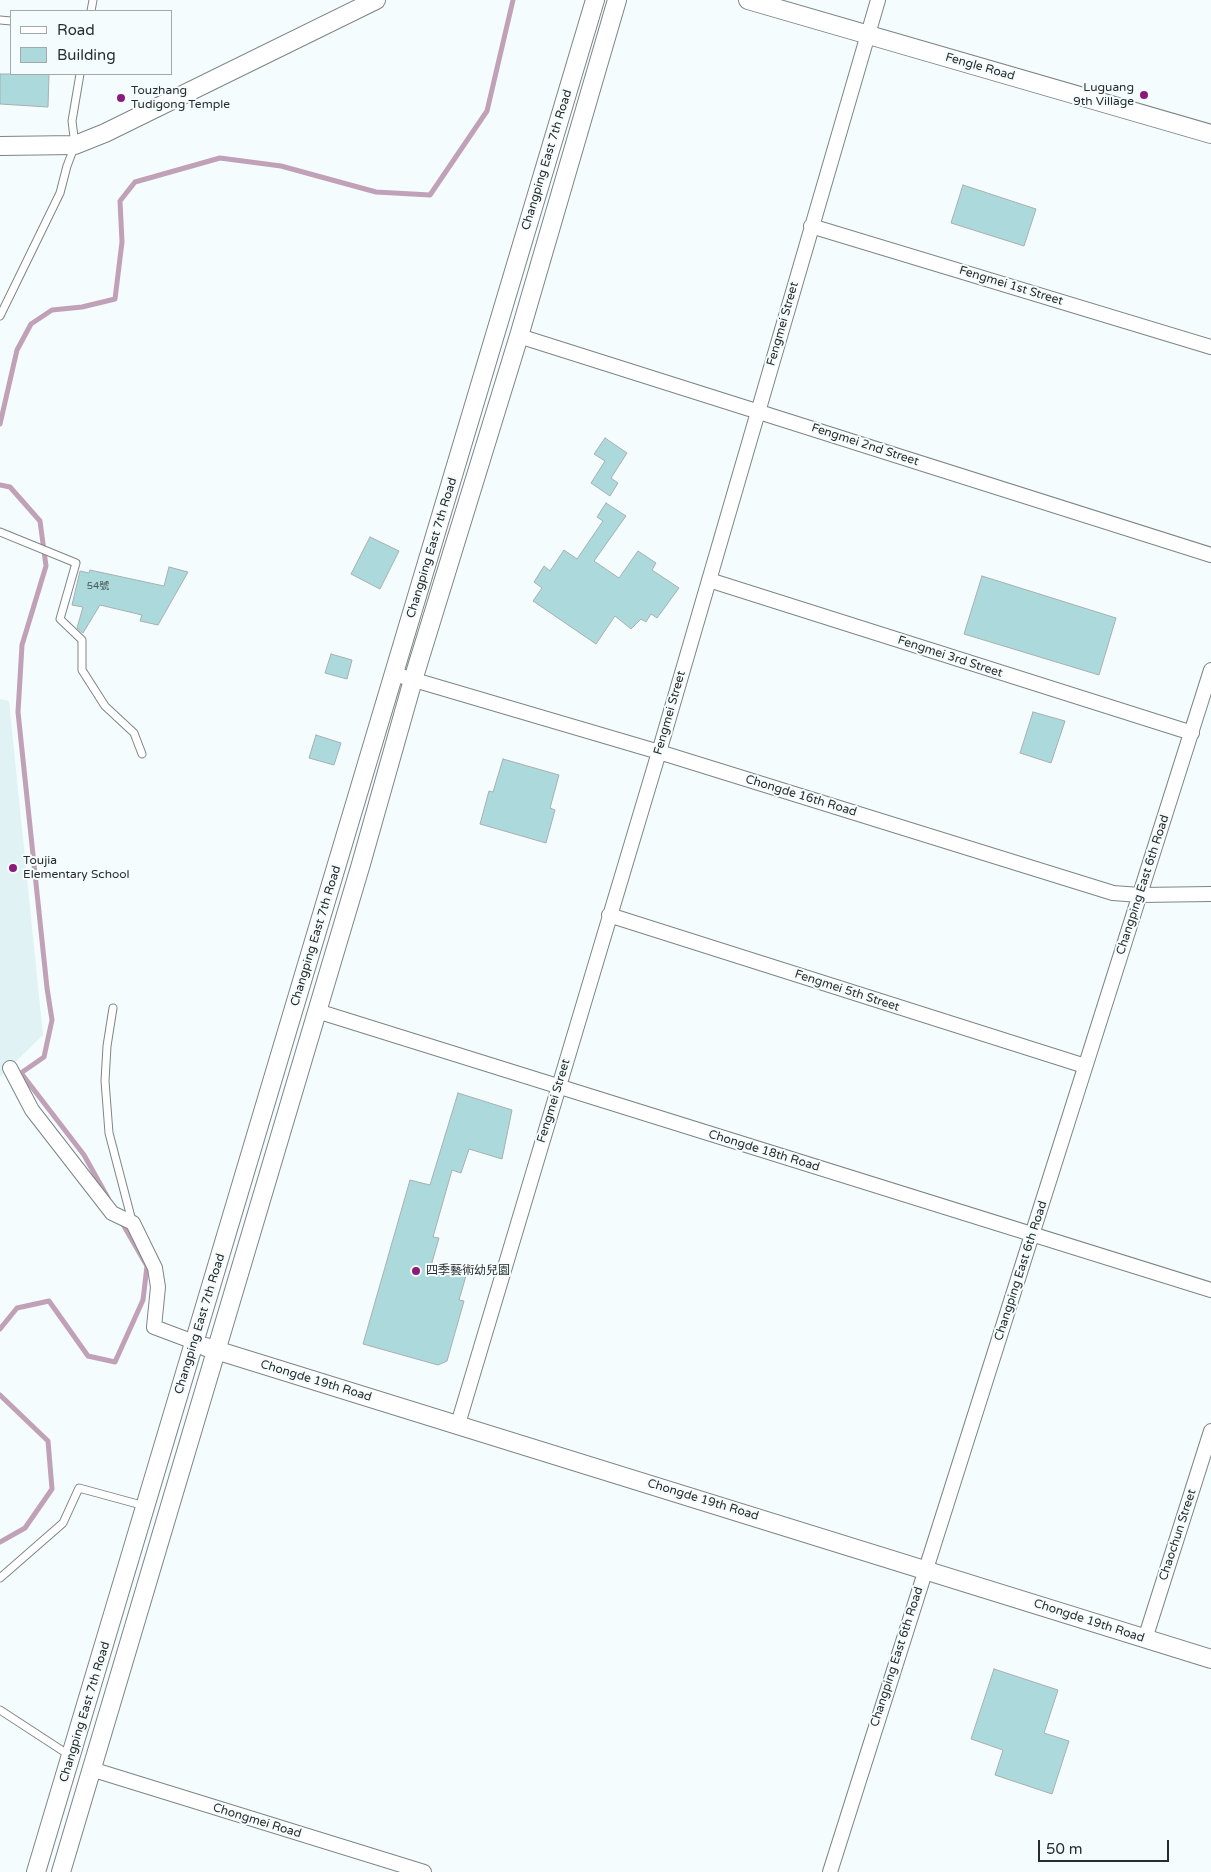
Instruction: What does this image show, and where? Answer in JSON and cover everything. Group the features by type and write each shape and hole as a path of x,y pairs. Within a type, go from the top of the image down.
{"street":[{"path":"0,146 38,147 75,145 105,133 376,0"},
{"name":"Changping East 7th Road","path":"36,1872 595,0"},
{"name":"Changping East 7th Road","path":"61,1872 361,864 413,680 519,336 617,0"},
{"name":"Fengle Road","path":"748,0 1211,134"},
{"name":"Fengmei Street","path":"458,1424 659,752 878,0"},
{"name":"Fengmei 1st Street","path":"812,226 1211,347"},
{"name":"Fengmei 2nd Street","path":"519,336 1211,555"},
{"name":"Fengmei 3rd Street","path":"709,580 1192,733"},
{"name":"Changping East 6th Road","path":"830,1872 1211,670"},
{"name":"Chongde 16th Road","path":"394,674 659,752 1113,893 1140,895 1211,894"},
{"name":"Fengmei 5th Street","path":"609,915 1085,1066"},
{"name":"Chongde 18th Road","path":"316,1011 1211,1290"},
{"path":"10,1068 32,1110 112,1213 132,1223 155,1268 158,1287 154,1327 194,1342"},
{"name":"Chongde 19th Road","path":"194,1342 1211,1659"},
{"name":"Chaochun Street","path":"1145,1639 1211,1431"},
{"name":"Chongmei Road","path":"91,1769 424,1872"}],"lane":[{"path":"0,316 60,193 75,145 72,121 80,75"},
{"path":"0,532 76,563 60,619 82,640 82,670 106,706 134,733 142,754"},
{"path":"113,1008 107,1046 105,1081 109,1132 132,1223"},
{"path":"0,1578 64,1523 79,1488 146,1506"},
{"path":"0,1710 72,1756"}],"shaded area":[{"name":"Toujia Elementary School","path":"0,699 9,701 43,1035 0,1077"}],"building":[{"path":"0,74 49,75 48,107 0,104"},
{"path":"963,185 1036,209 1024,246 951,223"},
{"path":"605,438 627,453 611,478 618,483 610,496 591,483 605,461 594,454"},
{"path":"606,503 626,516 594,561 619,578 638,551 656,563 652,570 679,588 657,618 651,614 646,622 641,619 631,629 615,616 596,644 533,601 542,588 534,582 544,566 550,571 564,550 577,559 603,521 597,517"},
{"path":"370,537 399,551 380,589 351,574"},
{"path":"169,567 188,572 158,625 140,621 142,615 100,605 83,633 77,628 83,607 72,605 80,571 89,573 90,570 164,586"},
{"path":"982,576 1116,618 1099,675 964,634"},
{"path":"331,654 352,660 347,679 325,673"},
{"path":"1033,712 1065,721 1051,763 1020,753"},
{"path":"316,735 341,743 334,765 309,758"},
{"path":"503,759 559,775 550,808 555,810 546,843 480,824 489,791 493,792"},
{"name":"四季藝術幼兒園","path":"458,1093 512,1110 502,1159 469,1149 461,1173 452,1170 433,1237 439,1238 431,1266 466,1276 459,1300 464,1301 447,1361 438,1365 363,1344 410,1180 430,1185"},
{"path":"994,1669 1058,1690 1044,1733 1069,1741 1052,1794 995,1775 1003,1750 971,1739"}],"waterway":[{"path":"0,424 17,350 31,324 52,310 82,307 115,299 122,242 120,201 135,182 220,158 281,166 376,192 430,195 487,111 513,0"},
{"path":"0,485 10,487 40,521 46,566 22,645 18,712 52,1020 44,1057 21,1073 84,1155 108,1198"},
{"path":"0,1329 17,1308 49,1301 88,1356 115,1362 143,1300 147,1266 121,1221"},
{"path":"0,1395 48,1441 52,1489 25,1528 0,1542"}],"place":[{"name":"Luguang 9th Village","path":"1144,95"},
{"name":"Touzhang Tudigong Temple","path":"121,98"},
{"name":"Toujia Elementary School","path":"13,868"},
{"name":"四季藝術幼兒園","path":"416,1271"}]}
